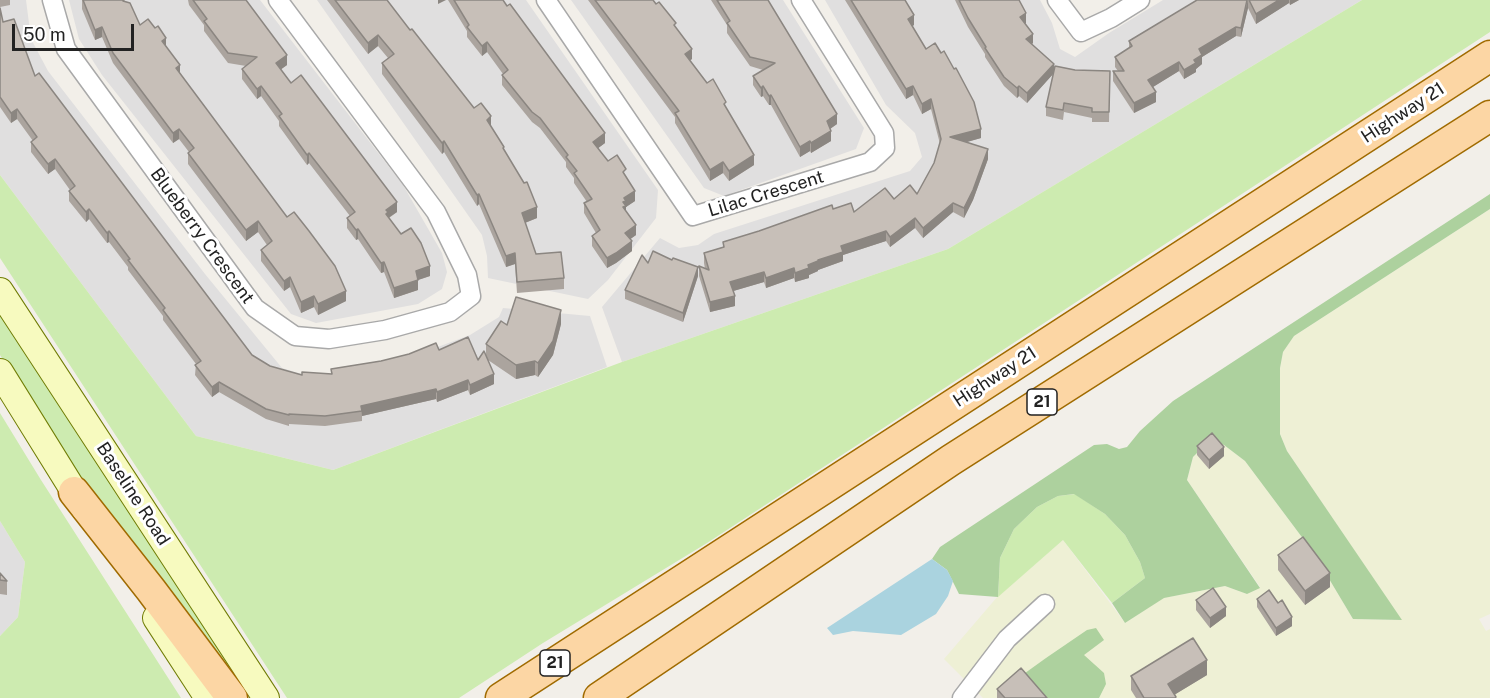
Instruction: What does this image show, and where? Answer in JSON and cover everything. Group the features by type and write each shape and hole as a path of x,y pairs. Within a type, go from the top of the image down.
{"main road":[{"name":"Highway 21","path":"501,698 1490,56"},
{"name":"21","path":"599,698 951,460 1490,116"},
{"name":"Baseline Road","path":"0,291 266,698"},
{"path":"0,372 74,492 208,698"},
{"path":"74,492 232,698"},
{"path":"535,698 592,654 609,628"}],"street":[{"name":"Blueberry Crescent","path":"52,0 66,49 255,308 295,336 330,339 385,330 450,312 471,296 467,275 436,212 278,0"},
{"name":"Lilac Crescent","path":"546,0 693,216 870,162 885,148 884,134 801,0"},
{"path":"1057,0 1081,32 1111,18 1140,0"},
{"path":"962,698 1007,639 1045,604"}],"shaded area":[{"path":"0,0 26,0 31,39 48,71 205,274 282,368 328,382 400,361 470,335 499,317 503,308 590,316 607,367 333,470 196,436 0,175"},
{"path":"69,0 260,0 403,185 442,253 447,272 442,289 418,304 316,323 291,314 102,75 79,39"},
{"path":"317,0 526,0 658,190 656,218 608,280 588,299 488,278 487,256 482,235"},
{"path":"571,0 783,0 864,128 856,149 724,196 704,188"},
{"path":"825,0 1040,0 1052,23 1060,49 1075,57 1163,0 1362,0 948,249 622,362 602,307 660,238 679,248 698,245 714,234 910,171 922,157 915,133 886,105"},
{"path":"0,521 25,562 18,617 0,636"}],"green space":[{"path":"1362,0 1490,0 1490,32 707,543 543,643 459,698 287,698 0,258 0,175 196,436 333,470 622,362 948,249"},
{"path":"1490,194 1490,209 1294,336 1283,352 1280,368 1280,434 1287,451 1402,620 1353,619 1313,552 1245,461 1224,445 1209,441 1193,457 1187,480 1260,588 1247,594 1225,586 1164,598 1125,623 1112,603 1145,578 1140,562 1125,535 1105,514 1074,494 1058,496 1037,507 1014,529 1000,558 998,597 959,594 947,570 932,559 940,547 1094,445 1107,444 1119,449 1127,447 1140,431 1173,401"},
{"path":"1490,209 1490,614 1479,619 1486,631 1490,629 1490,698 983,698 944,659 998,596 1063,540 1125,623 1163,598 1225,586 1247,594 1260,587 1187,480 1193,457 1209,441 1224,445 1245,461 1313,552 1353,619 1401,620 1287,451 1280,434 1280,368 1283,352 1294,336"},
{"path":"0,313 239,679 234,684 54,443 0,355"},
{"path":"0,413 181,698 0,698 0,636 18,617 25,562 0,521"},
{"path":"1075,494 1105,514 1125,535 1140,562 1145,578 1112,603 1063,540 998,597 1000,558 1014,529 1037,507 1058,496"},
{"path":"1096,628 1104,640 1084,655 1104,673 1106,684 1099,698 997,698 1014,681 1046,658 1087,630"}],"water":[{"path":"932,559 947,570 953,581 948,596 936,614 901,635 853,631 833,635 827,628"}],"building":[{"path":"83,0 124,0 130,3 140,25 148,19 155,28 158,26 166,38 162,41 180,65 176,68 287,217 294,212 309,231 335,266 346,291 318,304 314,296 301,302 290,277 284,281 261,250 272,241 258,221 246,230 188,153 194,148 179,129 173,133 113,53 102,27 95,30"},
{"path":"193,0 246,0 287,55 276,63 291,83 301,75 397,202 386,210 388,212 386,214 401,234 411,228 421,243 430,266 416,271 418,280 394,288 384,262 381,263 358,229 356,230 347,218 355,212 309,153 307,155 279,116 282,114 261,86 257,89 242,69 257,57 228,53 204,21 207,19"},
{"path":"335,0 387,0 474,108 481,103 491,116 487,120 503,148 524,183 527,182 537,207 522,213 536,254 561,252 564,278 517,282 515,253 506,256 479,194 477,195 444,141 442,143 382,63 394,54 378,35 368,43"},
{"path":"454,0 503,0 507,6 510,4 605,133 593,142 608,161 617,155 626,169 623,172 635,191 624,198 626,201 623,202 626,206 623,207 636,225 625,233 632,241 616,253 607,258 592,236 600,230 584,203 592,199 574,173 577,171 566,157 568,155 540,118 532,112 502,75 508,70 487,42 482,46 467,27 469,25"},
{"path":"595,0 653,0 656,4 659,2 676,23 674,25 692,49 685,54 707,83 713,79 726,102 724,104 754,155 729,171 723,162 710,170 675,113 679,111"},
{"path":"717,0 768,0 837,114 827,121 831,131 800,147 771,95 769,96 763,86 761,88 753,76 775,63 750,57 727,23 730,21"},
{"path":"851,0 905,0 914,15 908,19 926,49 935,43 941,53 944,51 954,69 956,68 974,102 981,129 950,137 988,149 973,190 964,208 953,203 923,228 915,218 890,237 886,231 841,246 843,252 818,260 808,265 809,268 795,273 794,268 766,278 764,272 730,282 735,296 710,302 699,266 709,270 704,253 724,247 723,242 832,205 833,209 851,203 854,212 885,188 894,199 910,185 917,194 934,163 941,139 931,99 922,104 913,86 906,89"},
{"path":"959,0 1019,0 1026,13 1020,17 1033,34 1026,39 1054,64 1027,93 1004,77"},
{"path":"1197,0 1247,0 1241,28 1236,27 1199,49 1202,55 1194,60 1196,63 1184,70 1179,62 1148,80 1156,92 1134,103 1113,71 1124,71 1115,57 1132,46 1129,41"},
{"path":"1249,0 1279,0 1256,14"},
{"path":"0,8 3,22 14,19 35,76 39,73 252,355 270,366 302,375 302,372 332,374 331,369 381,361 409,354 436,343 439,350 468,337 478,360 484,351 494,374 470,385 468,380 437,392 436,389 361,406 362,411 325,416 289,415 266,409 219,382 212,387 195,365 201,361 163,310 165,308 128,260 130,259 109,231 107,233 89,209 86,212 69,191 75,186 55,159 48,164 31,142 37,137 17,109 11,113 0,97"},
{"path":"1055,66 1075,70 1110,71 1109,112 1092,112 1092,108 1064,103 1063,110 1046,107"},
{"path":"653,251 672,260 673,258 698,267 683,313 625,290 642,255 648,263"},
{"path":"516,297 561,310 553,341 538,363 535,361 516,365 486,344 501,321 507,325"},
{"path":"1212,433 1224,447 1209,460 1197,446"},
{"path":"1303,537 1330,573 1305,591 1278,555"},
{"path":"0,573 7,581 0,580"},
{"path":"1213,588 1226,607 1210,618 1196,600"},
{"path":"1269,590 1278,603 1282,600 1292,617 1276,628 1257,599"},
{"path":"1193,638 1207,660 1168,684 1175,698 1144,698 1131,676"},
{"path":"1021,668 1047,698 1005,698 997,689"}]}
